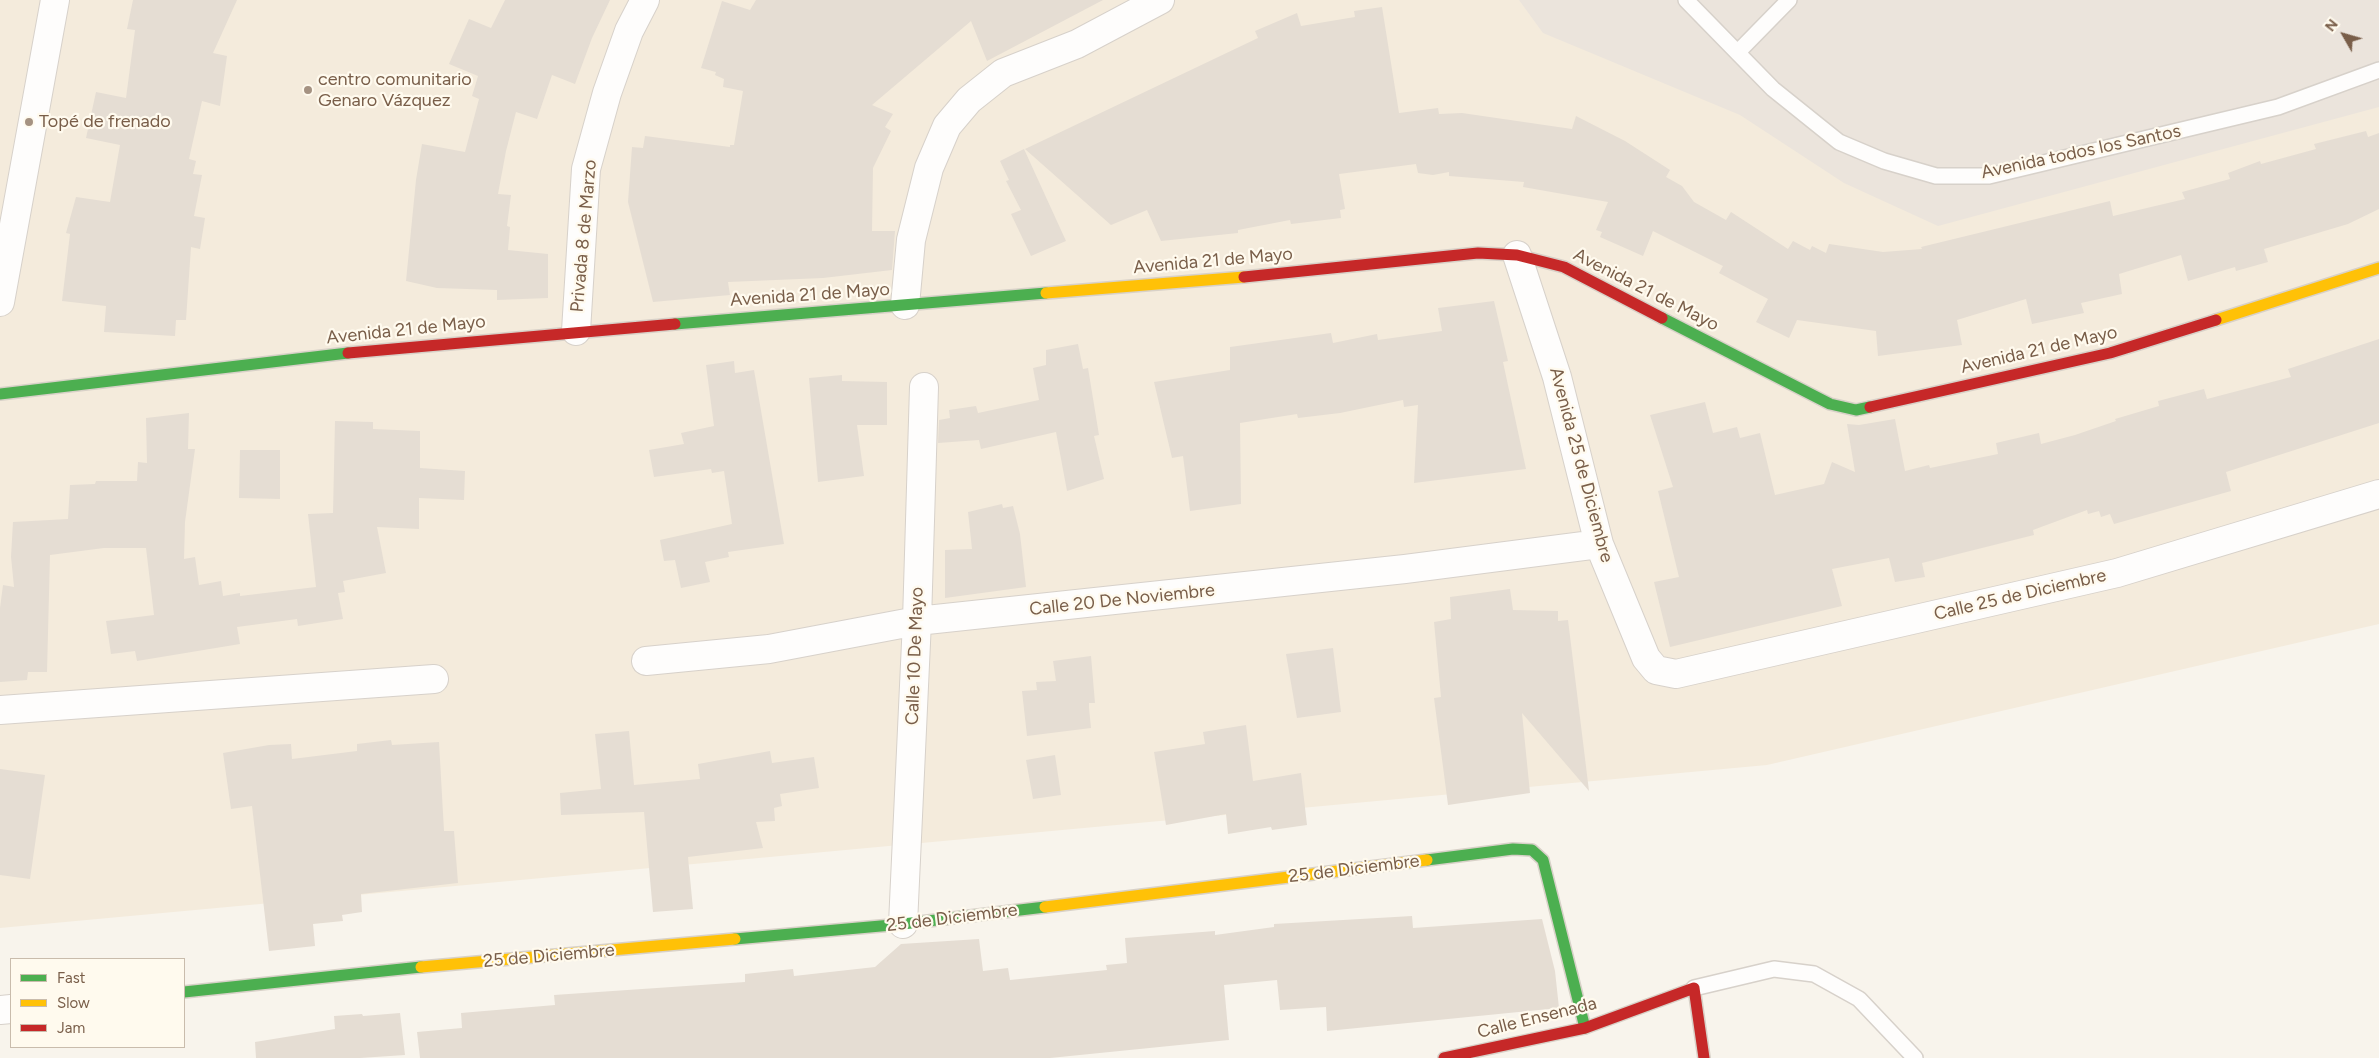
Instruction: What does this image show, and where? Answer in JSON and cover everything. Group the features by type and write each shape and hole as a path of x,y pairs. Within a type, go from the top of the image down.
{"street":[{"path":"0,302 55,0"},
{"name":"Privada 8 de Marzo","path":"576,331 586,170 607,93 626,40 645,0"},
{"path":"905,306 911,240 929,168 947,126 969,100 1003,73 1077,44 1160,0"},
{"name":"Avenida 21 de Mayo","path":"0,394 388,348 576,331 905,306 1055,291 1302,272 1478,254 1517,255 1564,267 1830,404 1856,410 2110,353 2379,268"},
{"name":"Avenida 25 de Diciembre","path":"1517,255 1557,377 1599,544 1646,658 1656,670"},
{"name":"Calle 10 De Mayo","path":"903,924 917,621 924,387"},
{"name":"Calle 25 de Diciembre","path":"1656,670 1676,674 2117,573 2379,494"},
{"name":"Calle 20 De Noviembre","path":"646,661 769,649 917,621 1367,574 1599,544"},
{"path":"0,710 434,679"},
{"name":"25 de Diciembre","path":"185,992 426,966 903,924 1503,850 1532,850 1543,860 1585,1028"},
{"path":"1694,988 1704,1058"},
{"name":"Calle Ensenada","path":"1444,1058 1585,1028 1694,988"}],"lane":[{"name":"Avenida todos los Santos","path":"1686,0 1773,89 1839,142 1884,160 1936,176 1989,176 2278,107 2379,70"},
{"path":"1738,52 1789,0"},
{"path":"1694,988 1774,968 1814,974 1859,999 1915,1058"}],"shaded area":[{"path":"0,0 2379,0 2379,624 1767,765 0,928"},
{"path":"1519,0 2379,0 2379,107 1938,226 1844,183 1740,115 1543,33"}],"building":[{"path":"133,0 237,0 213,53 227,56 220,106 202,101 189,159 196,161 193,174 202,175 194,216 205,218 200,249 191,247 186,320 176,320 175,336 104,332 106,306 62,301 70,234 66,233 76,197 110,202 120,145 86,138 96,92 126,98 135,30 127,29"},
{"path":"505,0 610,0 592,38 575,84 552,75 537,119 516,112 506,151 498,194 511,195 507,226 510,227 508,250 548,254 548,298 497,300 497,290 437,288 406,281 416,180 422,144 465,152 479,99 472,96 478,76 449,64 469,19 491,28"},
{"path":"756,0 1103,0 987,61 971,21 872,105 893,114 885,127 891,131 873,168 872,231 895,231 892,270 823,278 728,282 730,295 653,302 628,202 632,147 643,148 645,136 730,147 730,145 734,145 743,91 723,87 724,79 715,75 716,72 701,68 722,1 750,10"},
{"path":"1382,7 1399,113 1438,108 1439,114 1462,113 1572,129 1576,116 1625,141 1670,170 1666,177 1682,186 1694,202 1726,220 1731,212 1788,249 1793,241 1810,250 1812,246 1826,253 1829,244 1883,252 1922,249 1921,247 2110,201 2113,216 2185,199 2182,192 2230,179 2228,173 2260,161 2261,164 2316,149 2314,144 2366,131 2368,137 2379,133 2379,209 2348,224 2264,249 2268,262 2236,271 2235,267 2188,281 2181,255 2119,274 2122,294 2081,303 2084,313 2032,324 2026,299 1957,320 1962,345 1878,356 1876,331 1797,320 1789,338 1756,322 1768,299 1719,273 1723,266 1653,231 1643,256 1600,237 1602,232 1596,230 1608,202 1523,187 1524,182 1449,176 1449,172 1433,175 1418,173 1416,164 1339,174 1345,209 1340,210 1341,218 1291,224 1290,220 1238,230 1238,233 1161,241 1147,210 1111,225 1025,149 1258,38 1255,31 1297,13 1301,26 1355,17 1354,11"},
{"path":"1024,149 1066,241 1031,256 1011,214 1021,210 1006,181 1009,180 1000,161"},
{"path":"1494,301 1508,361 1503,362 1526,469 1414,483 1418,405 1404,407 1403,400 1340,413 1298,418 1297,414 1240,423 1241,504 1190,511 1183,456 1172,458 1154,382 1230,370 1230,347 1331,333 1333,343 1377,334 1378,340 1442,331 1438,308"},
{"path":"2379,339 2379,423 2226,472 2231,491 2114,524 2110,514 2101,517 2099,511 2088,514 2087,510 2033,530 2034,535 1922,563 1925,577 1895,582 1889,558 1832,569 1842,606 1670,647 1654,582 1679,577 1658,491 1673,487 1650,415 1705,402 1713,433 1737,427 1740,438 1760,433 1775,495 1824,484 1832,462 1855,472 1847,424 1859,425 1895,419 1905,471 1929,465 1930,468 1998,454 1996,443 2039,433 2041,444 2075,435 2116,421 2115,419 2159,406 2158,401 2204,389 2207,399 2291,377 2288,369"},
{"path":"1078,344 1083,369 1088,368 1099,435 1094,436 1104,479 1067,491 1056,432 981,449 979,440 938,443 939,420 950,418 949,410 976,406 978,413 1039,400 1033,368 1046,365 1046,350"},
{"path":"734,361 735,373 754,370 784,544 728,552 729,557 705,562 710,582 681,588 675,560 664,561 660,540 732,524 724,471 712,473 711,469 654,477 649,450 684,444 681,433 714,426 706,365"},
{"path":"842,375 842,381 887,382 887,425 857,425 864,476 818,482 809,378"},
{"path":"189,413 188,449 195,449 185,522 184,559 195,557 199,585 221,581 223,596 240,593 240,596 316,587 308,514 333,513 335,421 373,422 373,429 420,431 420,468 465,471 464,500 419,498 419,529 377,527 386,573 343,581 345,592 338,593 343,619 298,626 297,619 237,627 240,644 137,661 135,651 111,654 106,621 154,615 146,548 104,548 50,555 47,672 28,672 27,680 0,682 0,608 3,585 14,587 11,557 13,522 68,519 70,485 95,484 96,481 137,481 138,462 147,463 146,418"},
{"path":"240,450 280,450 280,499 239,498"},
{"path":"1002,504 1003,508 1013,506 1020,534 1026,587 945,598 945,550 972,549 968,512"},
{"path":"1510,589 1513,610 1558,611 1558,621 1568,620 1589,791 1522,713 1530,793 1448,805 1434,698 1441,697 1434,622 1451,619 1450,597"},
{"path":"1333,648 1341,712 1297,718 1286,654"},
{"path":"1091,656 1095,703 1089,703 1091,728 1027,736 1022,691 1037,690 1036,682 1056,681 1053,661"},
{"path":"1246,725 1253,781 1301,773 1307,825 1272,830 1271,827 1228,834 1226,814 1166,825 1154,752 1205,744 1203,732"},
{"path":"629,731 634,785 700,779 698,764 770,751 772,763 814,757 819,788 780,794 782,806 774,808 775,821 756,822 763,848 688,857 693,909 653,912 644,812 561,815 560,793 601,789 595,734"},
{"path":"391,740 392,745 439,742 444,831 454,831 458,883 361,894 362,912 342,915 343,921 313,924 315,946 269,951 252,806 231,809 223,753 269,745 291,744 292,759 357,751 357,744"},
{"path":"1055,755 1061,795 1033,799 1026,760"},
{"path":"0,769 45,775 30,879 0,875"},
{"path":"1412,916 1413,928 1542,919 1555,971 1559,1008 1327,1031 1326,1007 1280,1010 1277,980 1224,985 1229,1040 1050,1058 420,1058 417,1032 462,1028 461,1013 555,1005 554,995 745,982 745,974 793,969 794,976 875,967 901,944 979,939 983,971 1008,968 1010,980 1107,970 1106,965 1127,963 1125,938 1215,931 1215,935 1274,927 1274,924"},
{"path":"400,1013 405,1055 360,1058 256,1058 255,1042 335,1029 334,1016"}],"traffic: fast":[{"path":"675,324 1046,293"},
{"path":"1662,318 1830,404 1856,410 1870,407"},
{"path":"0,394 348,353"},
{"path":"1427,860 1513,849 1532,850 1543,860 1585,1028"},
{"path":"735,939 903,924 1045,907"},
{"path":"185,992 421,967"}],"traffic: slow":[{"path":"2216,320 2379,268"},
{"path":"1046,293 1244,277"},
{"path":"1045,907 1427,860"},
{"path":"421,967 735,939"}],"traffic: jam":[{"path":"1244,277 1478,253 1517,255 1564,267 1662,318"},
{"path":"1870,407 2110,353 2216,320"},
{"path":"348,353 675,324"},
{"path":"1444,1058 1585,1028 1694,988 1704,1058"}],"place":[{"name":"centro comunitario Genaro Vázquez","path":"308,90"},
{"name":"Topé de frenado","path":"29,122"}]}
